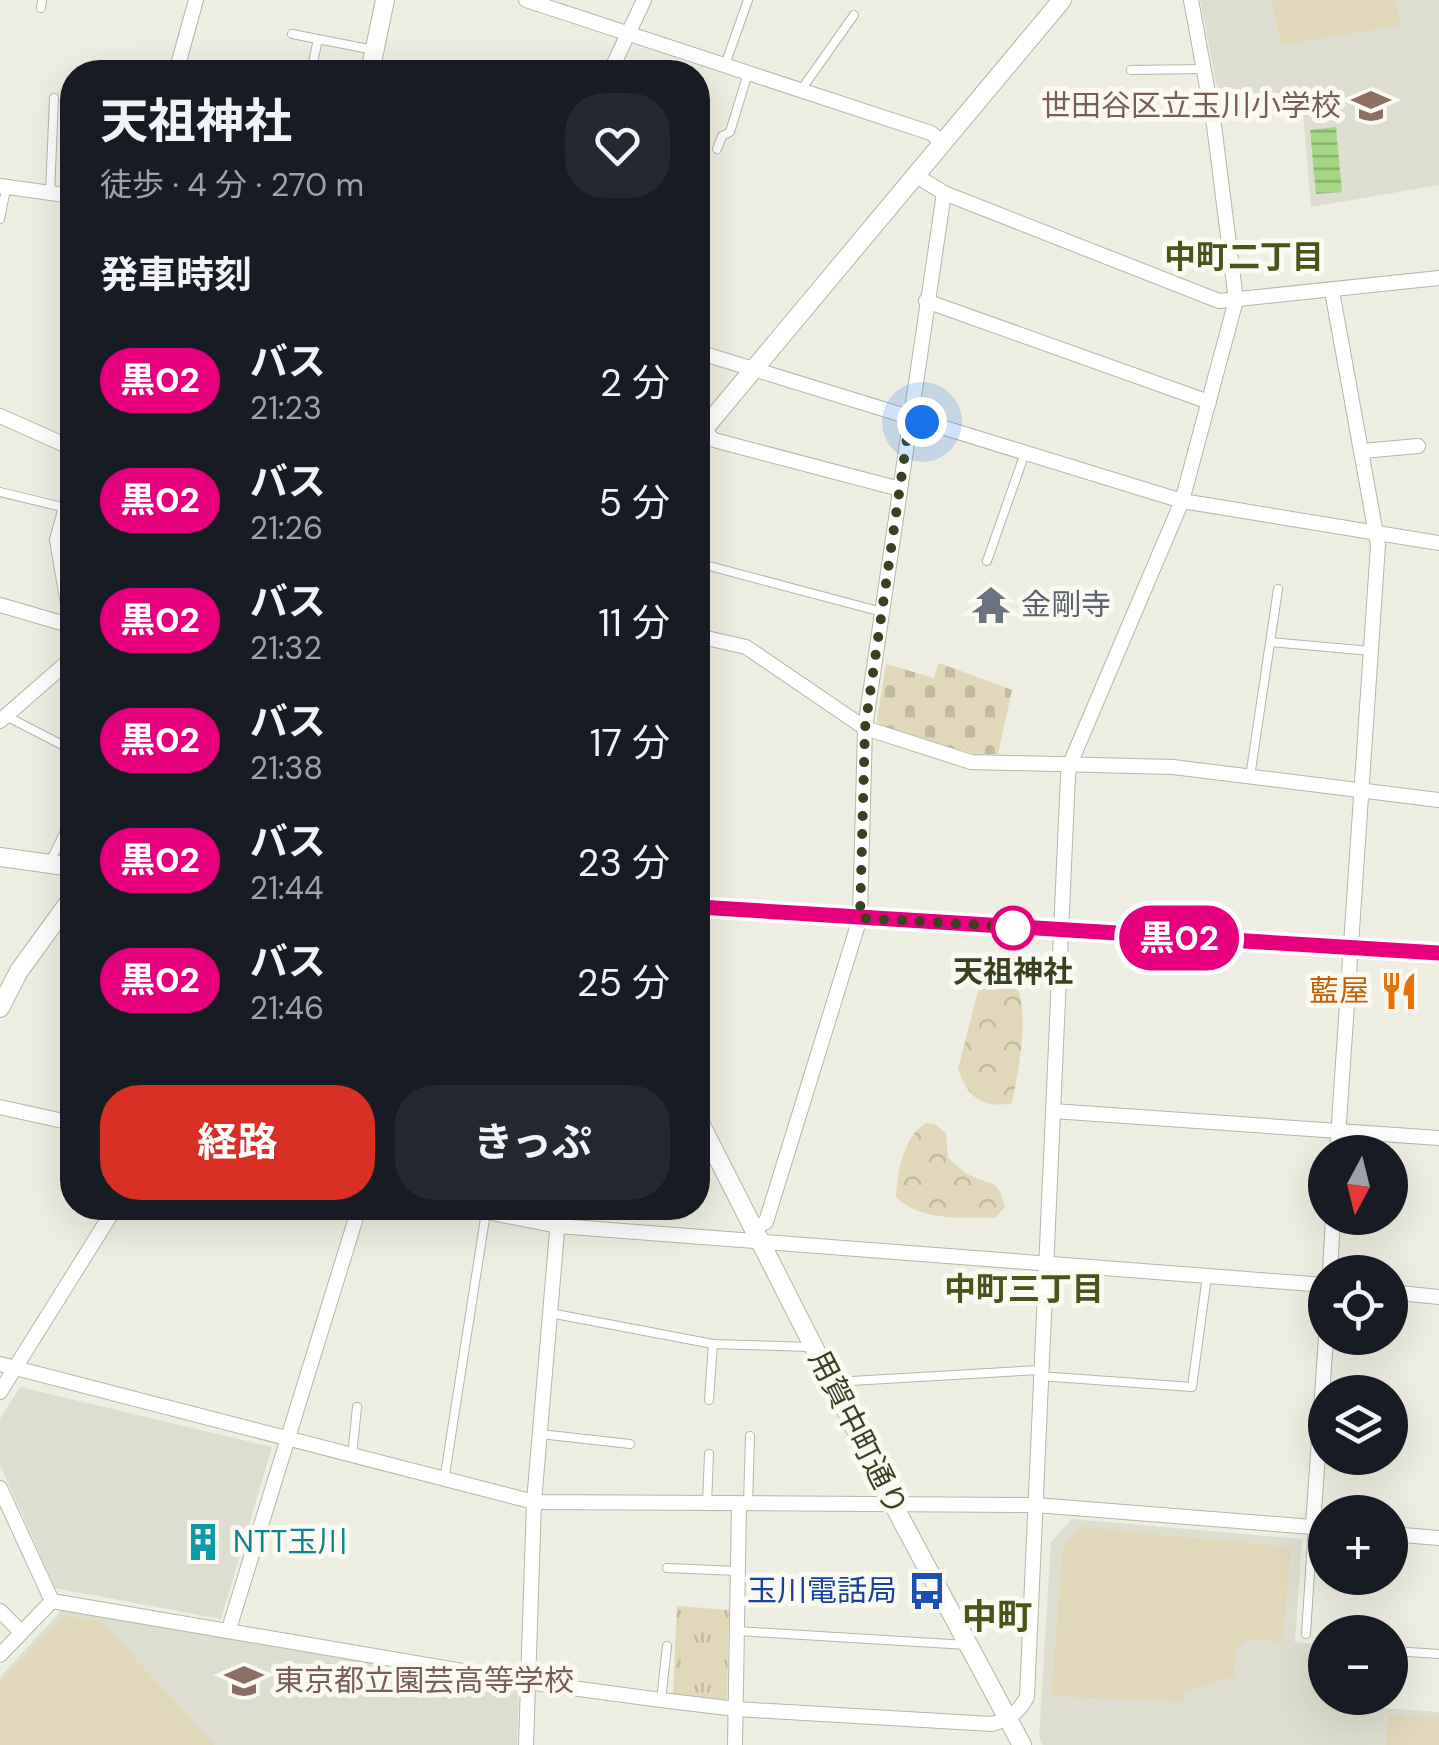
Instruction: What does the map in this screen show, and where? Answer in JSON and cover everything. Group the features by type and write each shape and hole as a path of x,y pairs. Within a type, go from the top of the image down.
{"street":[{"path":"179,60 196,0"},
{"path":"372,60 384,0"},
{"path":"526,0 709,60"},
{"path":"616,60 644,0"},
{"path":"710,421 1062,0"},
{"path":"52,1601 527,1682 736,1709 977,1724 1007,1720 1018,1711 1027,1697 1070,764 1182,500 1236,300 1191,0"},
{"path":"710,60 932,133 942,142"},
{"path":"915,175 944,193 1219,301 1439,278"},
{"path":"3,187 60,194"},
{"path":"756,1236 766,1222 860,918 865,728 944,193"},
{"path":"1332,291 1377,533 1338,1135"},
{"path":"926,300 1209,402"},
{"path":"710,356 1182,500 1439,543"},
{"path":"0,416 60,443"},
{"path":"710,438 900,489"},
{"path":"1362,451 1418,446"},
{"path":"60,529 60,557"},
{"path":"0,605 60,623"},
{"path":"710,639 746,648 865,728 971,762 1173,767 1439,800"},
{"path":"3,718 60,668"},
{"path":"0,857 60,866"},
{"path":"710,909 1439,953"},
{"path":"0,1008 19,971 60,915"},
{"path":"0,1108 60,1120"},
{"path":"1054,1111 1439,1138"},
{"name":"用賀中町通り","path":"710,1143 893,1503 1022,1745"},
{"path":"0,1392 7,1366 107,1220"},
{"path":"229,1629 354,1220"},
{"path":"527,1220 558,1226 756,1236 1044,1266 1308,1285"},
{"path":"526,1745 534,1502 558,1220"},
{"path":"1408,1294 1439,1298"},
{"path":"1320,1495 1325,1355"},
{"path":"7,1366 534,1502 1036,1505 1308,1526"},
{"path":"0,1488 52,1601"},
{"path":"735,1745 738,1572 744,1504"},
{"path":"1408,1535 1439,1538"},
{"path":"0,1655 52,1601"},
{"path":"0,1611 22,1632"}],"lane":[{"path":"724,65 748,0"},
{"path":"801,90 854,14"},
{"path":"292,34 374,50"},
{"path":"314,60 318,39"},
{"path":"1131,70 1204,69"},
{"path":"717,149 722,136 730,132 748,72"},
{"path":"50,193 54,98"},
{"path":"0,219 3,187"},
{"path":"987,561 1025,453"},
{"path":"0,492 60,507"},
{"path":"710,566 882,612"},
{"path":"1250,778 1278,588"},
{"path":"1270,642 1371,650"},
{"path":"3,718 60,744"},
{"path":"49,864 60,842"},
{"path":"444,1481 485,1220"},
{"path":"834,1382 1039,1373 1192,1388 1207,1276"},
{"path":"550,1314 713,1344 816,1348"},
{"path":"709,1400 713,1344"},
{"path":"352,1456 358,1406"},
{"path":"540,1434 630,1444"},
{"path":"744,1504 750,1436"},
{"path":"707,1504 709,1454"},
{"path":"666,1568 738,1572"},
{"path":"1306,1634 1311,1595"},
{"path":"737,1632 967,1645"},
{"path":"661,1700 666,1683 667,1646"},
{"path":"1408,1652 1439,1654"}],"shaded area":[{"name":"世田谷区立玉川小学校","path":"1200,0 1439,0 1439,185 1311,207 1302,101 1222,112"},
{"path":"1336,127 1342,192 1316,194 1310,130"},
{"path":"20,1387 272,1447 221,1619 55,1588 0,1465 0,1419"},
{"path":"1072,1519 1302,1539 1295,1642 1308,1643 1308,1715 1439,1712 1439,1745 1043,1745 1039,1737 1051,1542"},
{"name":"東京都立園芸高等学校","path":"62,1610 514,1685 519,1691 517,1745 0,1745 0,1677"}],"green space":[{"path":"1272,0 1396,0 1401,25 1281,45"},
{"path":"939,663 1012,690 998,754 974,754 882,728 877,720 886,664 934,678"},
{"path":"991,971 1008,971 1021,999 1021,1054 1012,1103 993,1104 978,1099 958,1069 979,987"},
{"path":"926,1123 935,1124 946,1133 948,1158 969,1175 997,1187 1005,1207 995,1218 930,1214 896,1197 907,1146"},
{"path":"1080,1527 1291,1547 1283,1642 1246,1639 1236,1650 1234,1677 1185,1691 1183,1702 1051,1696 1063,1548"},
{"path":"677,1606 729,1610 727,1698 723,1703 673,1694"},
{"path":"63,1616 100,1621 215,1745 0,1745 0,1683"},
{"path":"1388,1715 1439,1718 1439,1745 1386,1745"}],"bus line":[{"name":"黒02","path":"710,908 1439,953"}],"place":[{"name":"世田谷区立玉川小学校","path":"1371,106"},
{"name":"金剛寺","path":"991,605"},
{"name":"天祖神社","path":"1013,928"},
{"name":"藍屋","path":"1399,991"},
{"name":"NTT玉川","path":"203,1542"},
{"name":"玉川電話局","path":"927,1591"},
{"name":"東京都立園芸高等学校","path":"244,1681"}],"district":[{"name":"中町二丁目","path":"1244,257"},
{"name":"中町三丁目","path":"1024,1289"},
{"name":"中町","path":"997,1617"}],"route":[{"path":"922,422 910,418 865,728 860,918 1027,928 1013,928"}]}
